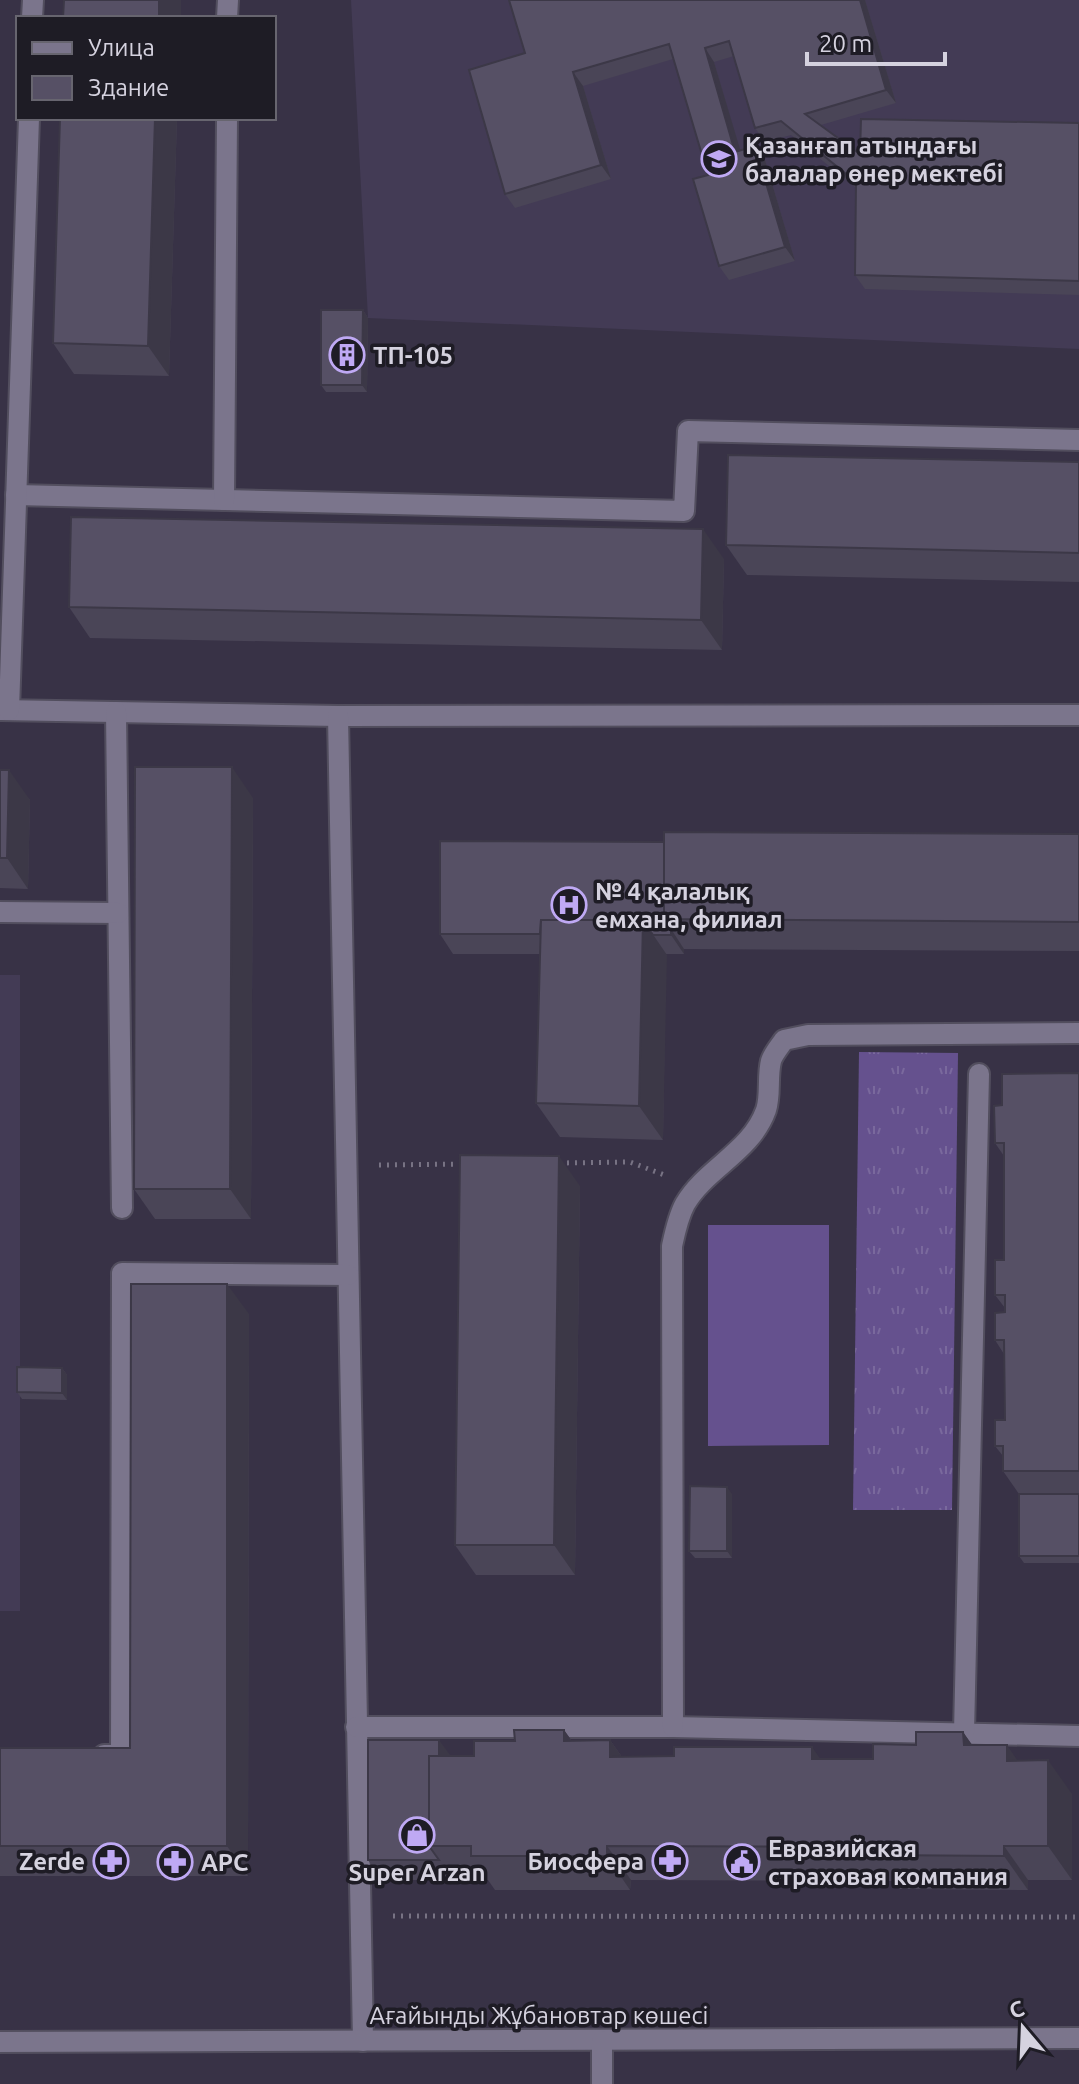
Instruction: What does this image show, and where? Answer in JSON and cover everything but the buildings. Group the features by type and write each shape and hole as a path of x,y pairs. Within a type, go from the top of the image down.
{"street":[{"path":"29,120 16,495 4,710 338,716 1079,715"},
{"path":"224,500 227,120"},
{"path":"16,495 684,511 688,431 1079,440"},
{"path":"116,712 122,1208"},
{"path":"338,716 363,2041"},
{"path":"0,912 118,913"},
{"path":"673,1727 672,1246 685,1204 753,1132 766,1110 772,1058 784,1040 808,1035 1079,1033"},
{"path":"964,1733 979,1074"},
{"path":"91,1756 121,1755 122,1273 348,1275"},
{"path":"356,1727 673,1727 1079,1736"},
{"name":"Ағайынды Жұбановтар көшесі","path":"0,2042 1079,2038"},
{"path":"602,2041 602,2084"}],"path":[{"path":"552,1163 630,1162 698,1188"},
{"path":"348,1166 473,1164"},
{"path":"360,1916 1079,1917"}],"shaded area":[{"name":"Қазанғап атындағы балалар өнер мектебі","path":"351,0 1079,0 1079,349 368,318"},
{"path":"0,975 20,975 20,1611 0,1611"}],"green space":[{"path":"859,1052 958,1053 952,1510 853,1510"},
{"path":"708,1225 829,1225 829,1445 708,1446"}],"place":[{"name":"Қазанғап атындағы балалар өнер мектебі","path":"719,159"},
{"name":"ТП-105","path":"347,355"},
{"name":"№ 4 қалалық емхана, филиал","path":"569,905"},
{"name":"Super Arzan","path":"417,1835"},
{"name":"Zerde","path":"111,1861"},
{"name":"Биосфера","path":"670,1861"},
{"name":"АРС","path":"175,1862"},
{"name":"Евразийская страховая компания","path":"742,1862"}]}
